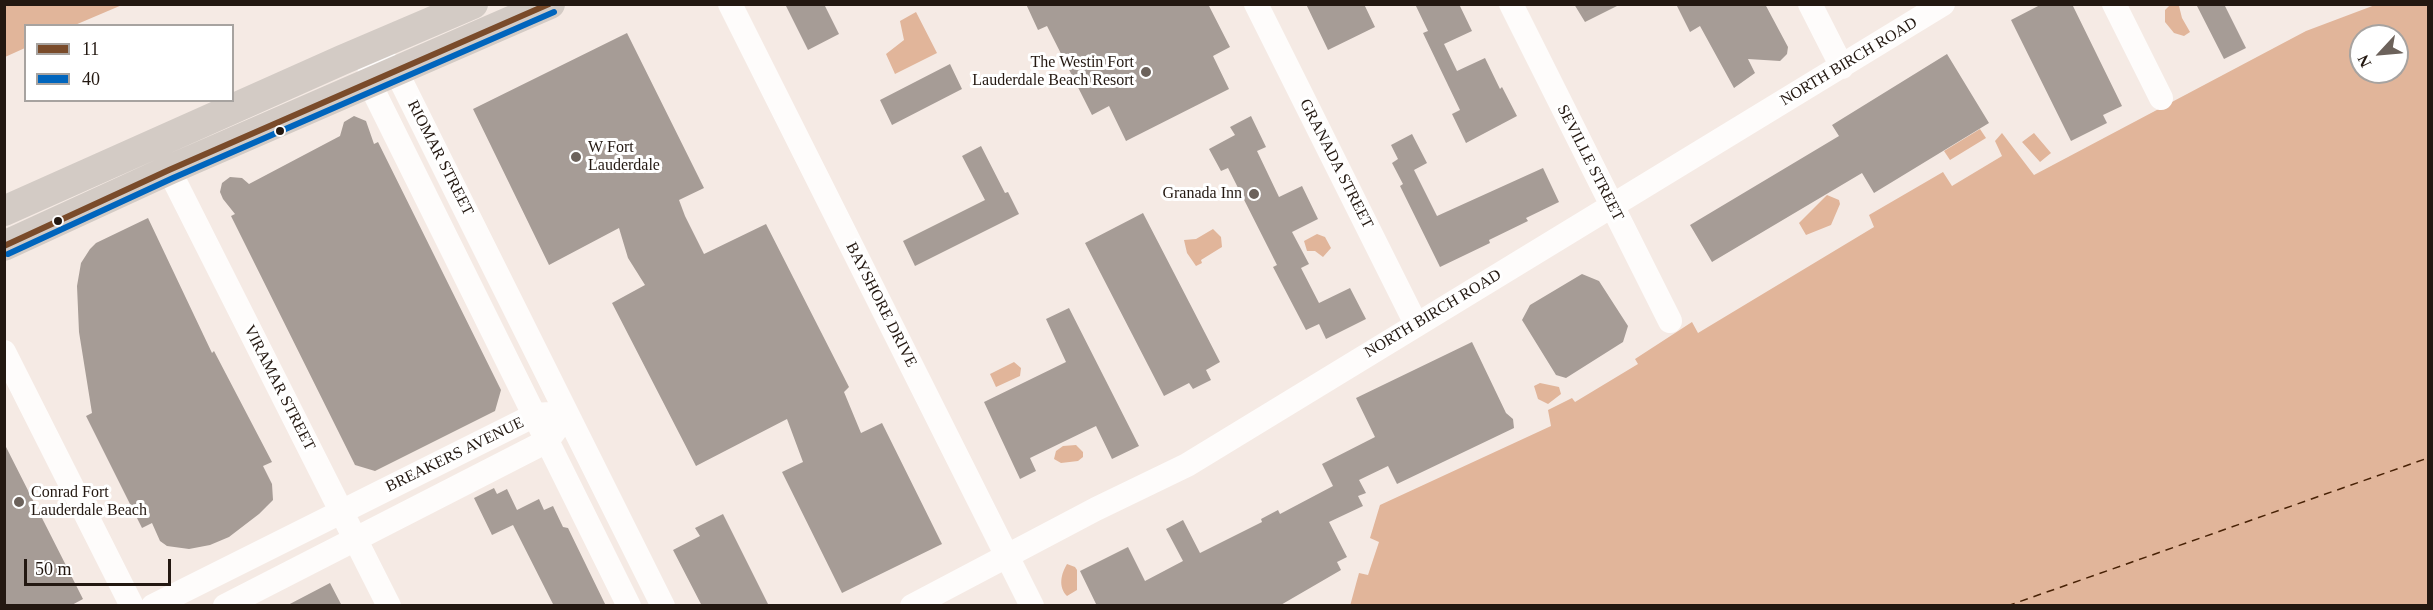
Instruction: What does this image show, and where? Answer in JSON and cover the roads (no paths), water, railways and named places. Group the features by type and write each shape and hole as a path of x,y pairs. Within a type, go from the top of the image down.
{"main road":[{"path":"4,211 473,4"},
{"path":"4,246 169,170 550,4"}],"street":[{"name":"BAYSHORE DRIVE","path":"730,4 1032,606"},
{"name":"GRANADA STREET","path":"1256,4 1416,324"},
{"name":"SEVILLE STREET","path":"1511,4 1670,321"},
{"path":"1810,4 1842,67"},
{"name":"NORTH BIRCH ROAD","path":"912,606 1187,465 1943,4"},
{"path":"2114,4 2161,98"},
{"name":"RIOMAR STREET","path":"370,48 396,70 663,606"},
{"name":"RIOMAR STREET","path":"370,48 369,82 629,606"},
{"name":"VIRAMAR STREET","path":"169,170 389,606"},
{"path":"4,352 132,606"},
{"name":"BREAKERS AVENUE","path":"153,606 535,416 567,413"},
{"name":"BREAKERS AVENUE","path":"225,606 548,441 567,413"}],"place":[{"name":"The Westin Fort Lauderdale Beach Resort","path":"1146,72"},
{"name":"W Fort Lauderdale","path":"576,157"},
{"name":"Granada Inn","path":"1254,194"},
{"name":"Conrad Fort Lauderdale Beach","path":"19,502"}]}
